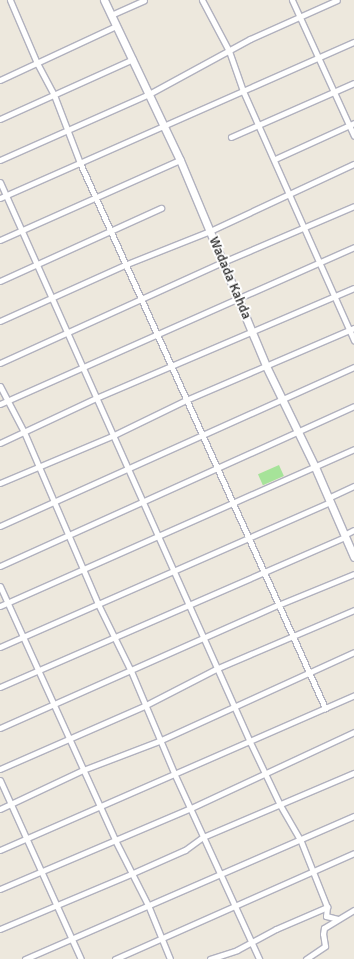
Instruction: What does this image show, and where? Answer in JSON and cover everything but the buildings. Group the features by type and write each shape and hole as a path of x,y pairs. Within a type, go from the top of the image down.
{"main road":[{"name":"Wadada Kahda","path":"104,0 165,126 224,262 266,366 296,431 315,466 354,557"}],"street":[{"path":"10,0 36,63 54,95 80,163 127,264 201,434 234,502 278,605 310,671 325,708"},
{"path":"111,15 144,0"},
{"path":"202,0 229,51 243,91 275,159 335,296 352,329 354,340"},
{"path":"292,0 298,17 320,58 333,92 352,125 354,136"},
{"path":"0,160 149,94 179,75 298,17 337,0"},
{"path":"0,80 116,26"},
{"path":"0,198 354,42"},
{"path":"0,119 133,59"},
{"path":"231,137 354,84"},
{"path":"275,159 352,125"},
{"path":"0,240 23,231 95,196 180,160"},
{"path":"0,321 127,264 210,231 354,164"},
{"path":"0,182 250,742 267,774 280,805 300,839 311,872 327,907 326,916 338,919"},
{"path":"0,363 68,334 224,262 354,206"},
{"path":"0,281 37,262 161,208"},
{"path":"0,404 354,247"},
{"path":"0,443 96,398 354,288"},
{"path":"0,483 39,465 114,435 186,400 352,329"},
{"path":"0,526 127,467 354,367"},
{"path":"0,386 6,401 24,432 39,465 52,501 84,569 113,637 131,670 159,741 203,837 222,874 259,959"},
{"path":"0,566 354,406"},
{"path":"0,606 354,449"},
{"path":"0,647 250,538 329,500 354,486"},
{"path":"0,687 345,536 354,530"},
{"path":"0,728 278,605 354,574"},
{"path":"0,586 37,671 115,840 133,872 148,905 160,940 170,959"},
{"path":"0,769 144,706 218,668 292,635 354,610"},
{"path":"0,809 84,770 159,741 354,652"},
{"path":"0,850 174,773 250,742 354,695"},
{"path":"0,889 191,808 267,774 354,732"},
{"path":"0,929 185,850 203,837 354,773"},
{"path":"0,780 81,959"},
{"path":"25,959 354,816"},
{"path":"115,959 236,907 354,853"},
{"path":"210,959 327,907"},
{"path":"306,959 326,946 323,934 324,928 354,910"}],"green space":[{"path":"279,465 284,476 263,485 258,474"}]}
